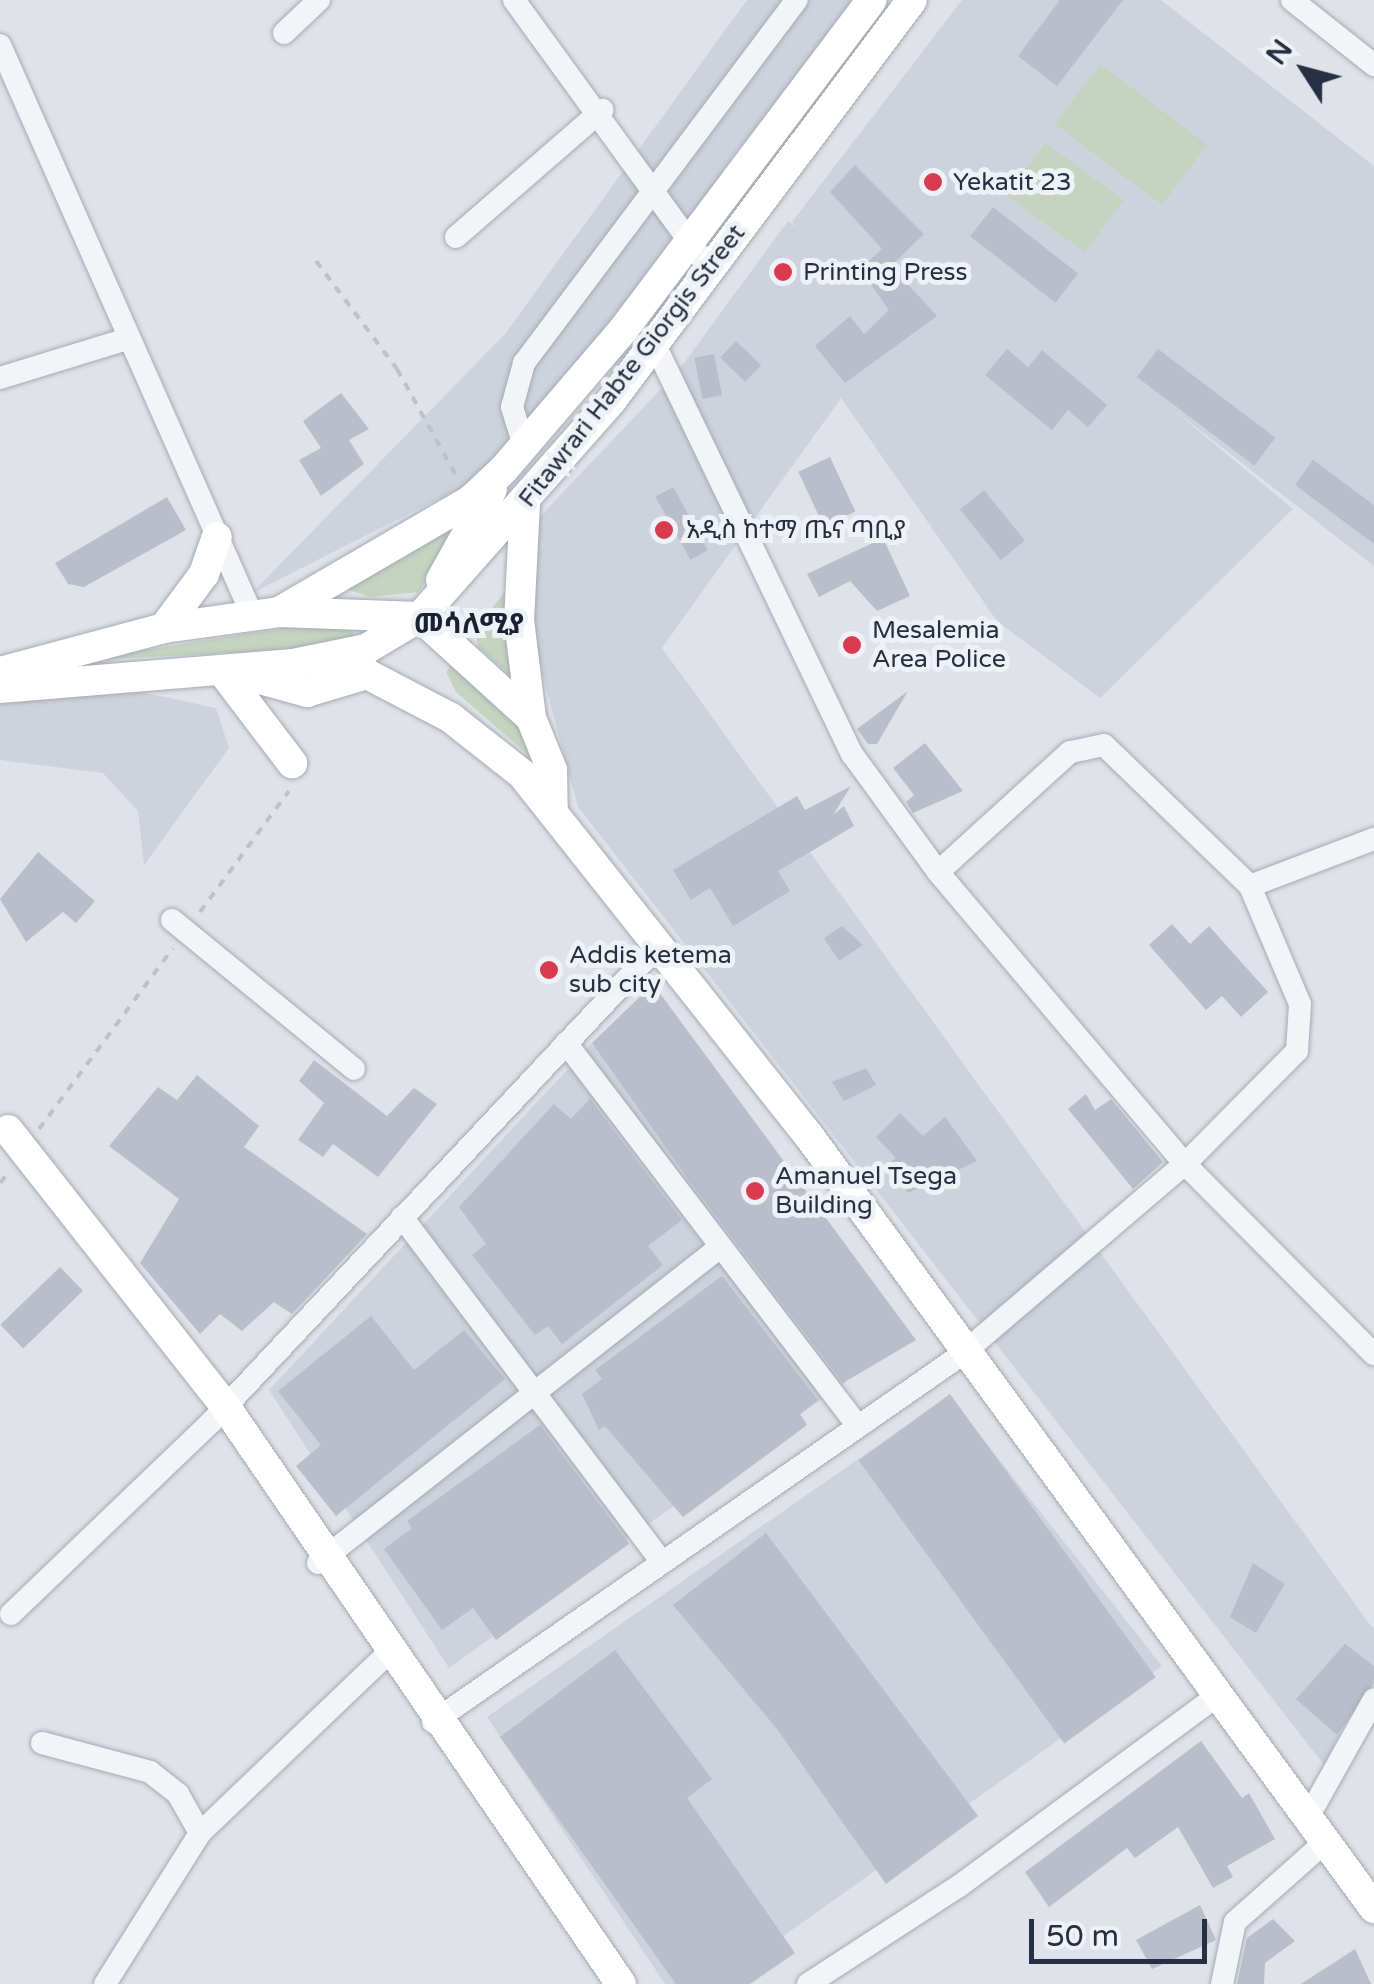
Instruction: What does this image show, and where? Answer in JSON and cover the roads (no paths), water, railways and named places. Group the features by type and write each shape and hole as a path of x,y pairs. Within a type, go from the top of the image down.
{"main road":[{"path":"266,614 470,501 503,470 689,240 872,0"},
{"name":"Fitawrari Habte Giorgis Street","path":"0,688 231,674 366,648 420,618 525,504 655,345 912,0"},
{"path":"420,618 503,470"},
{"path":"525,504 518,620 531,718 552,770 552,809"},
{"path":"164,628 204,574 216,537"},
{"path":"0,672 164,628 266,614 420,618 531,718"},
{"path":"231,674 292,763"},
{"path":"231,674 306,692 366,674 451,718 552,809 660,944 1374,1908"},
{"path":"8,1149 218,1412 439,1718 620,1984"},
{"path":"324,1558 385,1656 439,1718 606,1984"}],"street":[{"path":"284,34 320,0"},
{"path":"514,0 602,110 709,268"},
{"path":"524,446 512,406 524,363 657,193 796,0"},
{"path":"1292,0 1374,65"},
{"path":"0,45 216,537 266,614"},
{"path":"456,237 602,110"},
{"path":"0,378 127,339"},
{"path":"655,345 836,727 938,872 1184,1164 1374,1354"},
{"path":"439,1718 855,1423 961,1355 1184,1164 1290,1062 1302,1039 1300,1004 1250,886 1122,760 1090,745 938,872"},
{"path":"1250,886 1374,839"},
{"path":"178,926 354,1068"},
{"path":"11,1614 218,1412 660,944"},
{"path":"566,1043 855,1423"},
{"path":"402,1217 536,1388 662,1562"},
{"path":"324,1558 719,1248"},
{"path":"105,1984 200,1832 385,1656"},
{"path":"808,1984 960,1886 1219,1694"},
{"path":"1222,1984 1235,1922 1316,1831 1374,1699"},
{"path":"42,1742 150,1772 178,1794 200,1832"}],"place":[{"name":"Yekatit 23","path":"933,182"},
{"name":"Printing Press","path":"783,272"},
{"name":"አዲስ ከተማ ጤና ጣቢያ","path":"664,530"},
{"name":"Mesalemia Area Police","path":"852,645"},
{"name":"Addis ketema sub city","path":"549,970"},
{"name":"Amanuel Tsega Building","path":"755,1191"}],"district":[{"name":"መሳለሚያ","path":"469,624"}]}
